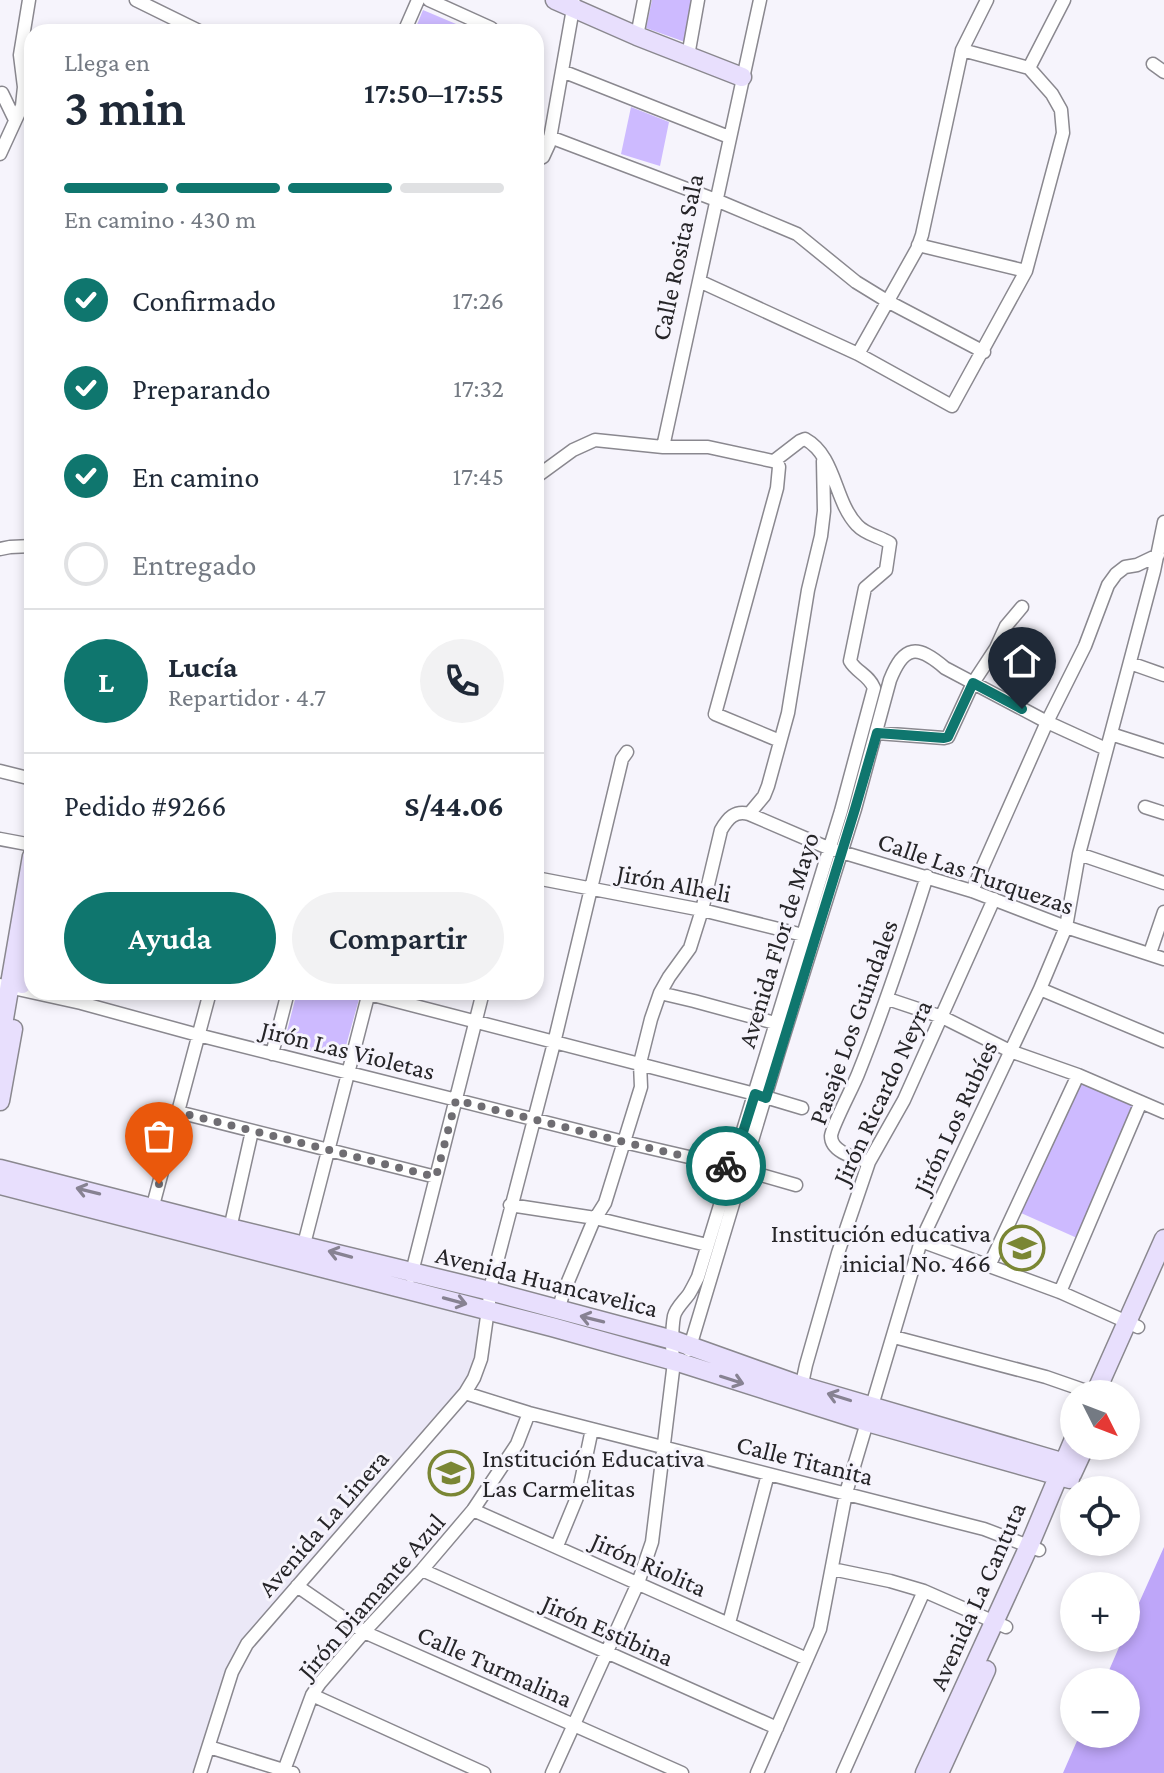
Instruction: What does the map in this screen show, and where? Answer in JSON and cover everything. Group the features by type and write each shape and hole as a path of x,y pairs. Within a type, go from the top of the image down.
{"main road":[{"path":"555,0 574,4 637,36 742,77"},
{"path":"0,1042 24,904"},
{"path":"0,1101 10,988 24,954"},
{"name":"Avenida Huancavelica","path":"0,1169 150,1215 228,1235 490,1300 558,1310 682,1342 800,1394"},
{"name":"Avenida Huancavelica","path":"0,1185 150,1215"},
{"path":"1114,1380 1164,1239"},
{"path":"1103,1380 1164,1268"},
{"name":"Avenida Huancavelica","path":"490,1300 676,1366 800,1394 1067,1470"},
{"name":"Avenida La Cantuta","path":"939,1773 1069,1460"},
{"name":"Avenida La Cantuta","path":"1067,1470 1074,1460"},
{"name":"Avenida La Cantuta","path":"925,1773 1000,1624"}],"street":[{"path":"25,24 29,0"},
{"path":"136,0 185,24"},
{"path":"408,24 418,0"},
{"path":"429,0 482,24"},
{"path":"637,36 644,0"},
{"path":"688,56 698,0"},
{"name":"Calle Rosita Sala","path":"663,447 760,0"},
{"path":"858,354 922,235 962,50 987,0"},
{"path":"1029,68 1064,0"},
{"path":"544,156 574,4"},
{"path":"24,31 20,55 24,72"},
{"path":"699,281 858,354 952,406 1026,271 1063,133 1061,110 1052,94 1029,68 962,50"},
{"path":"562,71 729,137"},
{"path":"15,120 1,93 24,90"},
{"path":"0,154 24,100"},
{"path":"550,137 797,234 856,282 984,352"},
{"path":"918,245 1026,271"},
{"path":"558,1310 595,1218 605,1203 641,1087 640,1063 651,1019 660,993 690,948 721,830 731,817 742,812 749,814 764,796 788,713 808,590 821,536 823,458 810,442 803,439 775,462"},
{"path":"544,471 573,450 595,440 663,447 708,447 775,462 779,467 777,488 715,714 780,741"},
{"name":"Avenida Flor de Mayo","path":"552,1773 638,1583 652,1542 663,1446 682,1342 698,1316 738,1168 834,850 841,811 874,688 872,682 850,661 865,588 886,570 891,545 863,531 847,513 823,458"},
{"name":"Jirón Los Rubíes","path":"757,1773 820,1629 846,1493 921,1241 1066,927 1079,854 1106,749 1159,574 1158,555 1164,522"},
{"path":"0,549 24,546"},
{"path":"972,891 1047,722 1085,646 1108,585 1125,567 1158,555"},
{"path":"877,733 948,737 973,683 1006,626 1022,607"},
{"name":"Avenida Flor de Mayo","path":"760,1096 775,1023 803,935 877,733 890,680 899,660 905,654 918,651 932,657 973,683 1106,749"},
{"path":"1130,663 1164,675"},
{"path":"1111,734 1164,751"},
{"name":"Avenida La Linera","path":"200,1773 232,1672 247,1644 465,1393 474,1378 481,1359 510,1205 554,1043 622,759 627,752"},
{"path":"0,771 24,777"},
{"path":"1145,807 1164,813"},
{"name":"Calle Las Turquezas","path":"749,814 834,850 927,876 1164,959"},
{"path":"0,839 24,844"},
{"path":"1079,854 1164,883"},
{"name":"Pasaje Los Guindales","path":"869,1162 836,1148 832,1133 888,999 927,876"},
{"name":"Jirón Alheli","path":"544,880 702,910 803,935"},
{"name":"Jirón Ricardo Neyra","path":"800,1394 838,1253 869,1162 904,1100 994,899"},
{"path":"1150,953 1164,912"},
{"path":"1040,989 1164,1041"},
{"path":"660,993 775,1023"},
{"path":"888,999 942,1017 1010,1051 1078,1075 1164,1112"},
{"name":"Jirón Las Violetas","path":"88,1000 198,1035 796,1185"},
{"path":"150,1215 208,1000"},
{"path":"272,1054 286,1000"},
{"path":"302,1253 367,1000"},
{"path":"395,1000 802,1108"},
{"path":"410,1281 481,1000"},
{"path":"989,1266 1078,1075"},
{"path":"1060,1292 1141,1102"},
{"path":"178,1112 436,1177"},
{"path":"228,1235 252,1131"},
{"name":"Avenida Flor de Mayo","path":"682,1342 674,1317 698,1277 707,1245 738,1168"},
{"path":"510,1205 595,1218 707,1245"},
{"path":"921,1241 1060,1292 1133,1324"},
{"path":"894,1337 1060,1382"},
{"name":"Avenida Flor de Mayo","path":"676,1366 671,1345 682,1342"},
{"name":"Calle Titanita","path":"465,1393 529,1413 984,1529 1034,1548"},
{"name":"Jirón Diamante Azul","path":"287,1772 312,1695 320,1683 473,1510 517,1444 529,1413"},
{"path":"557,1546 578,1495 592,1429"},
{"path":"729,1623 768,1474"},
{"name":"Jirón Riolita","path":"473,1510 807,1659"},
{"path":"832,1569 924,1591 1000,1624"},
{"name":"Jirón Estibina","path":"422,1570 777,1728"},
{"name":"Calle Turmalina","path":"297,1586 364,1632 682,1773"},
{"path":"843,1773 924,1591"},
{"path":"312,1695 484,1773"},
{"path":"209,1747 287,1772"}],"shaded area":[{"path":"652,0 695,0 685,42 646,28"},
{"path":"423,10 456,24 417,24"},
{"path":"631,107 669,122 660,166 621,154"},
{"path":"295,1000 359,1000 342,1060 284,1043"},
{"path":"1080,1081 1136,1104 1077,1238 1021,1213"},
{"path":"0,1187 486,1313 479,1348 461,1393 243,1643 196,1773 0,1773"},
{"path":"1164,1547 1164,1773 1063,1773 1074,1748 1140,1748 1140,1668 1110,1668 1117,1652 1140,1652 1140,1601"}],"way so far":[{"path":"159,1184 178,1112 436,1177 456,1100 726,1166"}],"place":[{"name":"Institución educativa inicial No. 466","path":"1022,1248"},
{"name":"Institución Educativa Las Carmelitas","path":"451,1473"}],"route":[{"path":"726,1166 732,1167 755,1094 766,1098 877,733 948,737 973,683 1022,709"}]}
